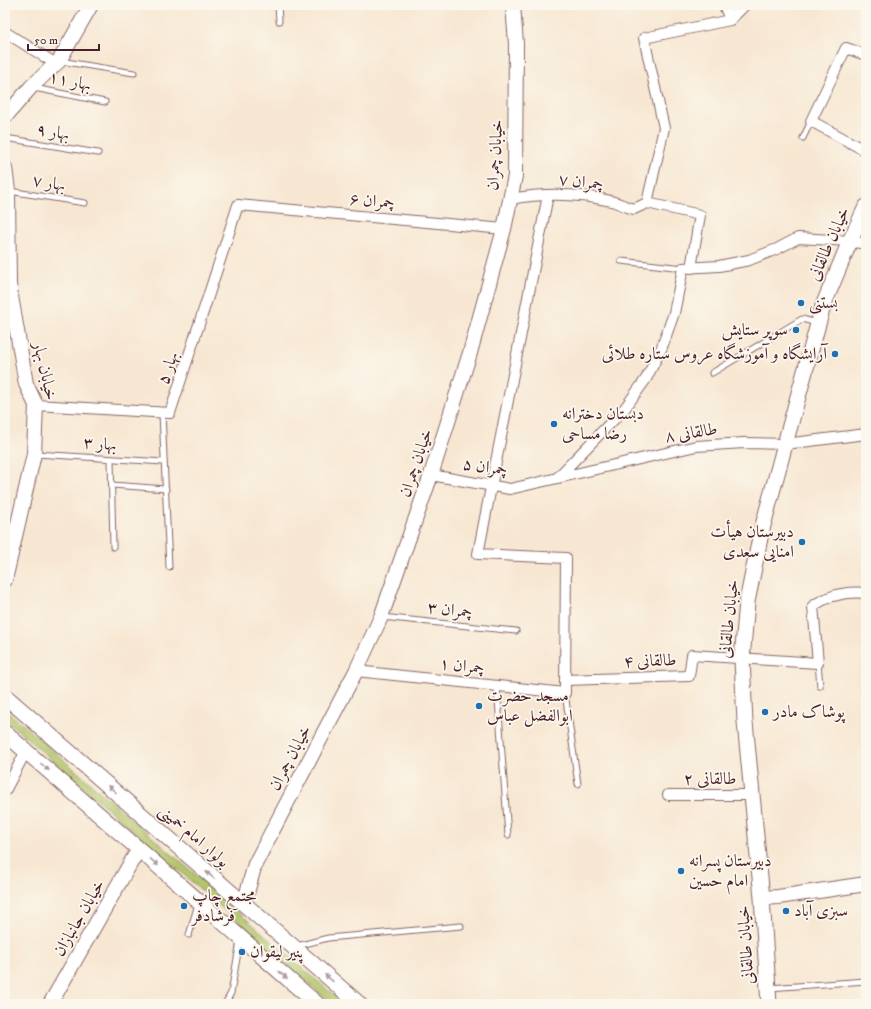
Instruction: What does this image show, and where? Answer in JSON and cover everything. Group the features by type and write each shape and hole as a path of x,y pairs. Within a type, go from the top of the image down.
{"main road":[{"path":"5,117 31,87 57,63 91,5"},
{"name":"خیابان چمران","path":"244,904 254,864 356,671 381,617 431,475 470,353 504,229 515,176 516,44 513,5"},
{"name":"خیابان بهار","path":"5,168 8,191 7,271 26,384 36,405 34,454 11,530 5,580"},
{"name":"خیابان طالقانی","path":"769,1004 762,898 745,722 742,659 747,602 761,533 823,306 866,207"},
{"name":"بولوار امام خمینی","path":"5,696 359,1004"},
{"path":"5,732 316,1004"},
{"name":"خیابان جانبازان","path":"50,1004 134,857 140,850"},
{"path":"762,898 866,884"}],"street":[{"path":"724,5 730,20"},
{"path":"557,478 625,408 646,379 662,347 674,313 700,215 647,203 664,128 644,38 730,20 745,5"},
{"path":"5,32 57,63"},
{"path":"866,55 846,48 811,121 866,151"},
{"name":"چمران ۷","path":"510,199 557,194 585,196 634,209 647,203"},
{"path":"548,195 478,554 566,558 565,693"},
{"name":"چمران ۶","path":"238,205 504,229"},
{"name":"بهار ۵","path":"162,413 170,413 238,205"},
{"path":"687,268 719,266 749,260 777,249 798,238 850,241 866,244"},
{"path":"36,405 162,413"},
{"name":"طالقانی ۸","path":"557,478 696,446 744,443 785,444 866,434"},
{"name":"چمران ۵","path":"431,475 510,489 557,478"},
{"path":"742,659 818,663 813,606 821,600 840,594 856,592 866,593"},
{"name":"طالقانی ۴","path":"565,680 689,676 692,655 742,659"},
{"name":"چمران ۱","path":"356,671 565,693"},
{"path":"5,791 26,751"},
{"name":"طالقانی ۲","path":"668,795 752,795"}],"lane":[{"path":"278,5 279,21"},
{"path":"57,63 134,73"},
{"name":"بهار ۱۱","path":"31,87 105,102"},
{"path":"803,138 811,121"},
{"name":"بهار ۹","path":"5,138 98,153"},
{"name":"بهار ۷","path":"8,191 85,203"},
{"path":"620,261 687,268"},
{"path":"712,373 802,319 818,323"},
{"path":"162,413 169,567"},
{"name":"بهار ۳","path":"34,454 164,462"},
{"path":"111,459 113,547"},
{"path":"112,485 166,489"},
{"name":"چمران ۳","path":"381,617 516,631"},
{"path":"818,663 820,686"},
{"path":"497,686 508,835"},
{"path":"565,693 578,784"},
{"path":"188,935 199,901"},
{"path":"294,947 328,938 461,926"},
{"path":"225,1004 231,993 241,938"},
{"path":"768,988 866,981"}],"green space":[{"path":"5,709 344,1004 332,1004 5,719"}],"place":[{"name":"بستنی","path":"801,303"},
{"name":"سوپر ستایش","path":"796,330"},
{"name":"آرایشگاه و آموزشگاه عروس ستاره طلائی","path":"835,354"},
{"name":"دبستان دخترانه رضا مساحی","path":"554,424"},
{"name":"دبیرستان هیأت امنایی سعدی","path":"802,542"},
{"name":"مسجد حضرت ابوالفضل عباس","path":"479,706"},
{"name":"پوشاک مادر","path":"765,712"},
{"name":"دبیرستان پسرانه امام حسین","path":"681,871"},
{"name":"مجتمع چاپ فرشادفر","path":"184,906"},
{"name":"سبزی آباد","path":"786,911"},
{"name":"پنیر لیقوان","path":"242,952"}]}
